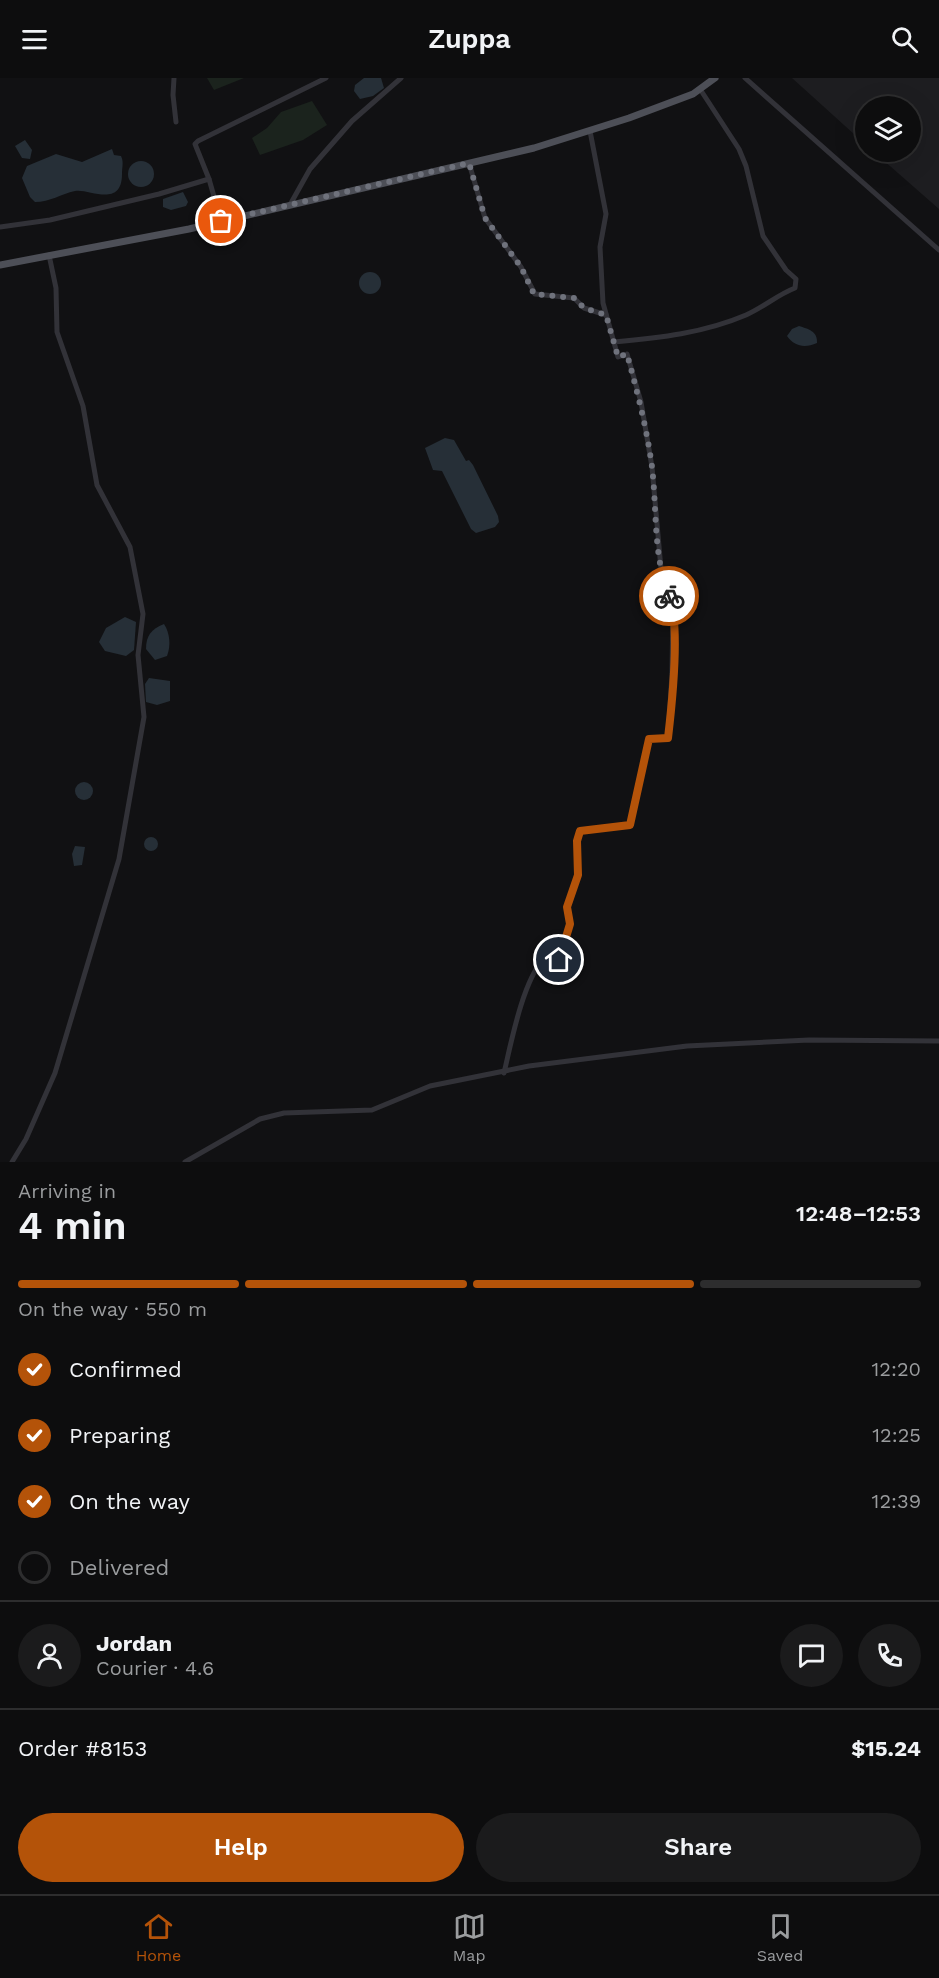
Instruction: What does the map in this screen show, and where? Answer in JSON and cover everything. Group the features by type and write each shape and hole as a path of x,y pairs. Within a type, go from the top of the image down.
{"main road":[{"path":"0,265 221,221 534,148 590,131 693,94 715,78"}],"street":[{"path":"174,78 176,122"},
{"path":"221,221 209,179 195,144 326,78"},
{"path":"291,203 310,169 352,121 401,78"},
{"path":"745,78 939,250"},
{"path":"614,342 666,338 717,325 746,315 770,303 778,294 795,288 796,279 786,270 763,236 746,166 739,149 700,89"},
{"path":"504,1072 517,1021 536,968 543,960 559,960 570,924 567,907 578,875 577,841 580,831 630,825 649,739 668,738 673,604 661,569 652,466 641,402 627,354 618,357 603,303 600,247 606,214 590,131"},
{"path":"469,163 485,218 521,267 534,294 574,298 584,308 606,315"},
{"path":"0,227 50,220 159,194 209,179"},
{"path":"12,1162 26,1139 55,1073 119,859 144,717 138,654 142,614 133,558 125,535 97,485 86,417 57,332 56,288 49,255"},
{"path":"185,1162 260,1119 284,1113 372,1110 430,1086 529,1066 687,1046 809,1040 939,1041"}],"shaded area":[{"path":"207,78 244,78 214,90"},
{"path":"364,78 381,78 384,88 373,96 360,99 354,91 355,85"},
{"path":"792,78 939,78 939,209 885,162 921,162 921,96 855,96 855,135"},
{"path":"312,101 327,125 303,140 260,155 252,138 267,128 281,112"},
{"path":"25,140 32,150 30,159 22,158 15,146"},
{"path":"112,149 114,155 121,156 122,174 121,185 111,194 75,191 40,202 35,202 30,197 22,178 27,166 56,154 82,162"},
{"path":"141,161 150,165 154,174 150,183 141,187 132,183 128,174 132,165"},
{"path":"183,192 188,202 186,206 171,210 163,207 163,199"},
{"path":"370,272 378,275 381,283 378,291 370,294 362,291 359,283 362,275"},
{"path":"799,326 814,333 817,343 800,346 790,340 787,336 792,329"},
{"path":"445,438 454,440 466,461 469,460 473,465 498,516 499,522 495,527 476,533 471,529 442,471 433,470 425,448"},
{"path":"125,617 136,622 134,650 126,656 105,651 99,642 106,628"},
{"path":"164,624 169,635 167,656 155,660 146,649 147,640 156,628"},
{"path":"149,678 170,681 170,701 157,705 146,702 145,684"},
{"path":"84,782 90,785 93,791 90,797 84,800 78,797 75,791 78,785"},
{"path":"151,837 156,839 158,844 156,849 151,851 146,849 144,844 146,839"},
{"path":"75,846 85,847 82,865 74,866 72,854"}],"way so far":[{"path":"221,221 469,163 485,218 502,238 521,267 534,294 574,298 584,308 606,315 618,357 627,354 641,402 652,466 661,569 669,596"}],"route":[{"path":"559,960 570,924 567,907 578,875 577,841 580,831 630,825 649,739 668,738 674,634 673,604 669,596"}]}
